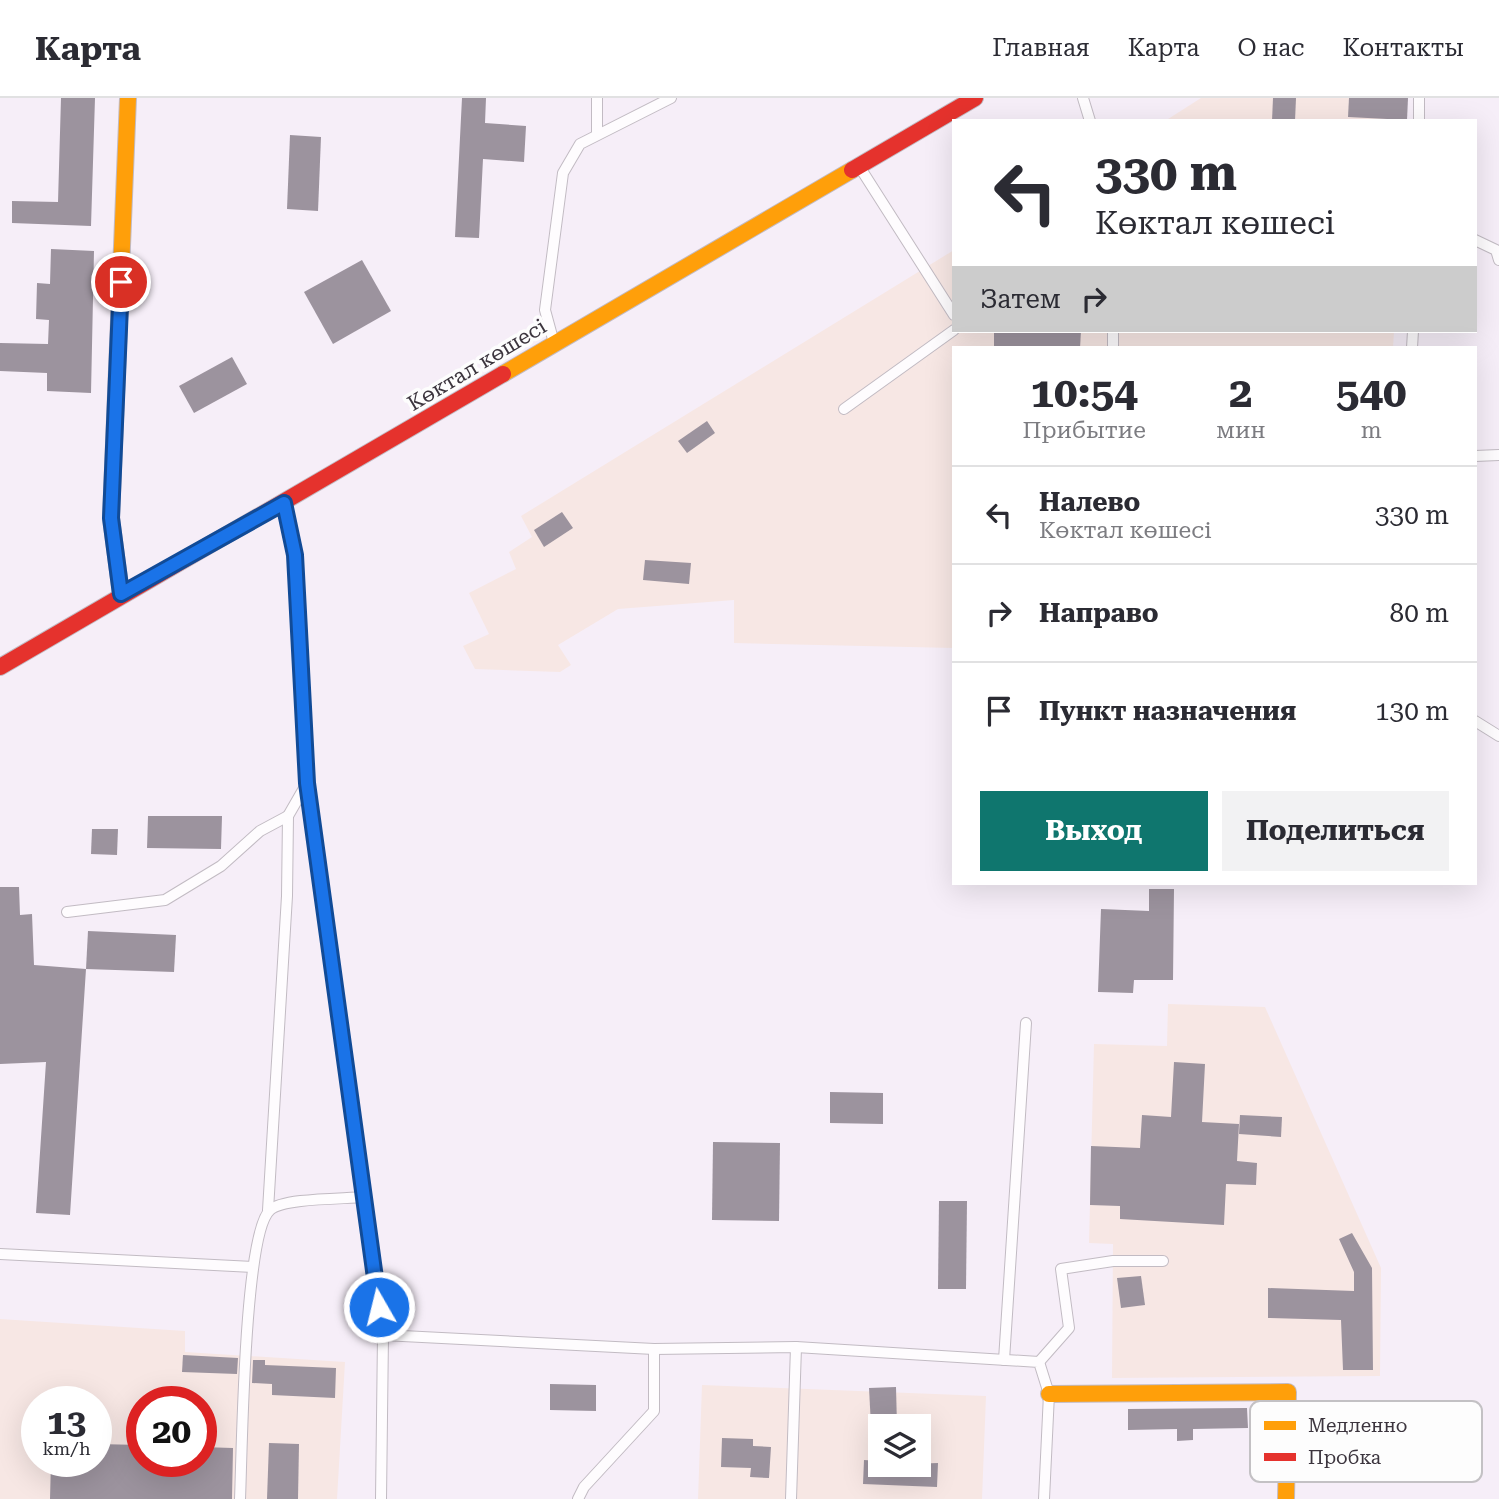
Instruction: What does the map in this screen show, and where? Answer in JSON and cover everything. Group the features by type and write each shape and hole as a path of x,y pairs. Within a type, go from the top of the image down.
{"street":[{"path":"121,594 111,518 128,98"},
{"name":"Көктал көшесі","path":"0,667 975,98"},
{"path":"1049,1394 1288,1392 1288,1401"}],"lane":[{"path":"597,98 597,134"},
{"path":"554,344 545,310 563,173 580,144 671,98"},
{"path":"1083,98 1089,119"},
{"path":"1419,98 1419,119"},
{"path":"859,165 952,312"},
{"path":"1477,241 1496,250 1499,260"},
{"path":"844,409 952,331"},
{"path":"1477,456 1499,455"},
{"path":"284,503 295,555 307,783 383,1335 381,1499"},
{"path":"1477,722 1499,736"},
{"path":"240,1499 253,1267 263,1219 268,1210 288,895 288,816 307,783"},
{"path":"67,912 165,900 221,866 260,831 288,816"},
{"path":"1004,1360 1026,1023"},
{"path":"268,1210 278,1204 364,1198"},
{"path":"0,1254 253,1267"},
{"path":"1039,1362 1069,1328 1061,1269 1113,1261 1163,1261"},
{"path":"383,1335 654,1349 796,1347 1039,1362"},
{"path":"791,1499 796,1347"},
{"path":"578,1499 584,1487 654,1411 654,1349"},
{"path":"1039,1362 1049,1394 1044,1499"}],"shaded area":[{"path":"1201,98 1402,98 1401,119 1168,119"},
{"path":"952,251 952,333 1394,333 1393,346 952,346 952,648 734,643 734,600 618,609 558,645 571,665 560,672 475,669 463,646 489,634 469,593 516,569 509,552 532,537 521,516"},
{"path":"1168,1004 1265,1007 1381,1268 1380,1376 1112,1378 1113,1244 1089,1243 1094,1044 1167,1046"},
{"path":"0,1319 185,1331 185,1352 345,1362 337,1499 0,1499"},
{"path":"702,1385 986,1396 982,1499 698,1499"}],"building":[{"path":"61,98 95,98 91,226 12,223 12,201 58,202"},
{"path":"462,98 486,98 485,123 526,126 524,162 483,159 479,238 455,237"},
{"path":"1273,98 1296,98 1295,119 1272,119"},
{"path":"1349,98 1408,98 1407,119 1348,117"},
{"path":"290,135 321,137 318,211 287,209"},
{"path":"51,249 94,251 91,393 47,391 47,373 0,371 0,343 48,344 49,320 36,319 37,283 50,284"},
{"path":"362,260 391,311 333,344 304,292"},
{"path":"994,333 1081,333 1080,346 994,346"},
{"path":"232,357 247,384 194,413 179,386"},
{"path":"707,421 715,433 687,453 678,441"},
{"path":"562,512 573,528 544,547 534,530"},
{"path":"645,560 691,563 689,584 643,580"},
{"path":"148,816 222,816 221,849 147,848"},
{"path":"92,829 118,829 117,855 91,854"},
{"path":"0,887 19,887 20,915 32,914 34,965 86,969 70,1215 36,1213 46,1062 0,1064"},
{"path":"1149,889 1174,889 1173,980 1134,980 1133,993 1098,992 1101,909 1149,911"},
{"path":"88,931 176,935 174,972 86,969"},
{"path":"1174,1062 1205,1064 1202,1122 1239,1124 1237,1161 1257,1163 1256,1185 1226,1184 1224,1225 1120,1219 1120,1206 1090,1205 1091,1146 1140,1148 1142,1115 1171,1117"},
{"path":"830,1092 883,1093 883,1124 830,1123"},
{"path":"1240,1115 1282,1117 1281,1137 1239,1134"},
{"path":"713,1142 780,1143 779,1221 712,1220"},
{"path":"939,1201 967,1201 966,1289 938,1289"},
{"path":"1352,1233 1372,1268 1373,1370 1343,1370 1341,1320 1268,1318 1268,1288 1354,1291 1354,1272 1339,1239"},
{"path":"1141,1276 1145,1305 1121,1308 1117,1278"},
{"path":"183,1355 238,1358 237,1374 182,1372"},
{"path":"253,1360 265,1360 265,1365 336,1368 335,1398 272,1395 272,1384 252,1383"},
{"path":"550,1384 596,1385 596,1411 550,1410"},
{"path":"896,1387 897,1414 870,1414 869,1388"},
{"path":"1247,1408 1248,1428 1193,1429 1193,1440 1177,1441 1177,1429 1128,1430 1128,1409"},
{"path":"722,1438 753,1439 753,1446 771,1447 769,1478 750,1477 751,1468 721,1467"},
{"path":"269,1443 299,1444 298,1499 267,1499"},
{"path":"112,1444 126,1445 126,1477 217,1477 217,1448 233,1448 232,1499 50,1499 51,1477 112,1477"},
{"path":"864,1460 868,1460 868,1477 931,1477 931,1463 938,1463 937,1487 863,1484"}],"traffic: slow":[{"path":"121,594 111,518 128,98"},
{"path":"503,374 852,170"},
{"path":"1049,1394 1288,1392 1288,1401"},
{"path":"1286,1482 1286,1499"}],"traffic: jam":[{"path":"852,170 975,98"},
{"path":"0,667 503,374"}],"route":[{"path":"121,282 111,518 121,594 284,503 295,555 307,783 379,1307"}]}
